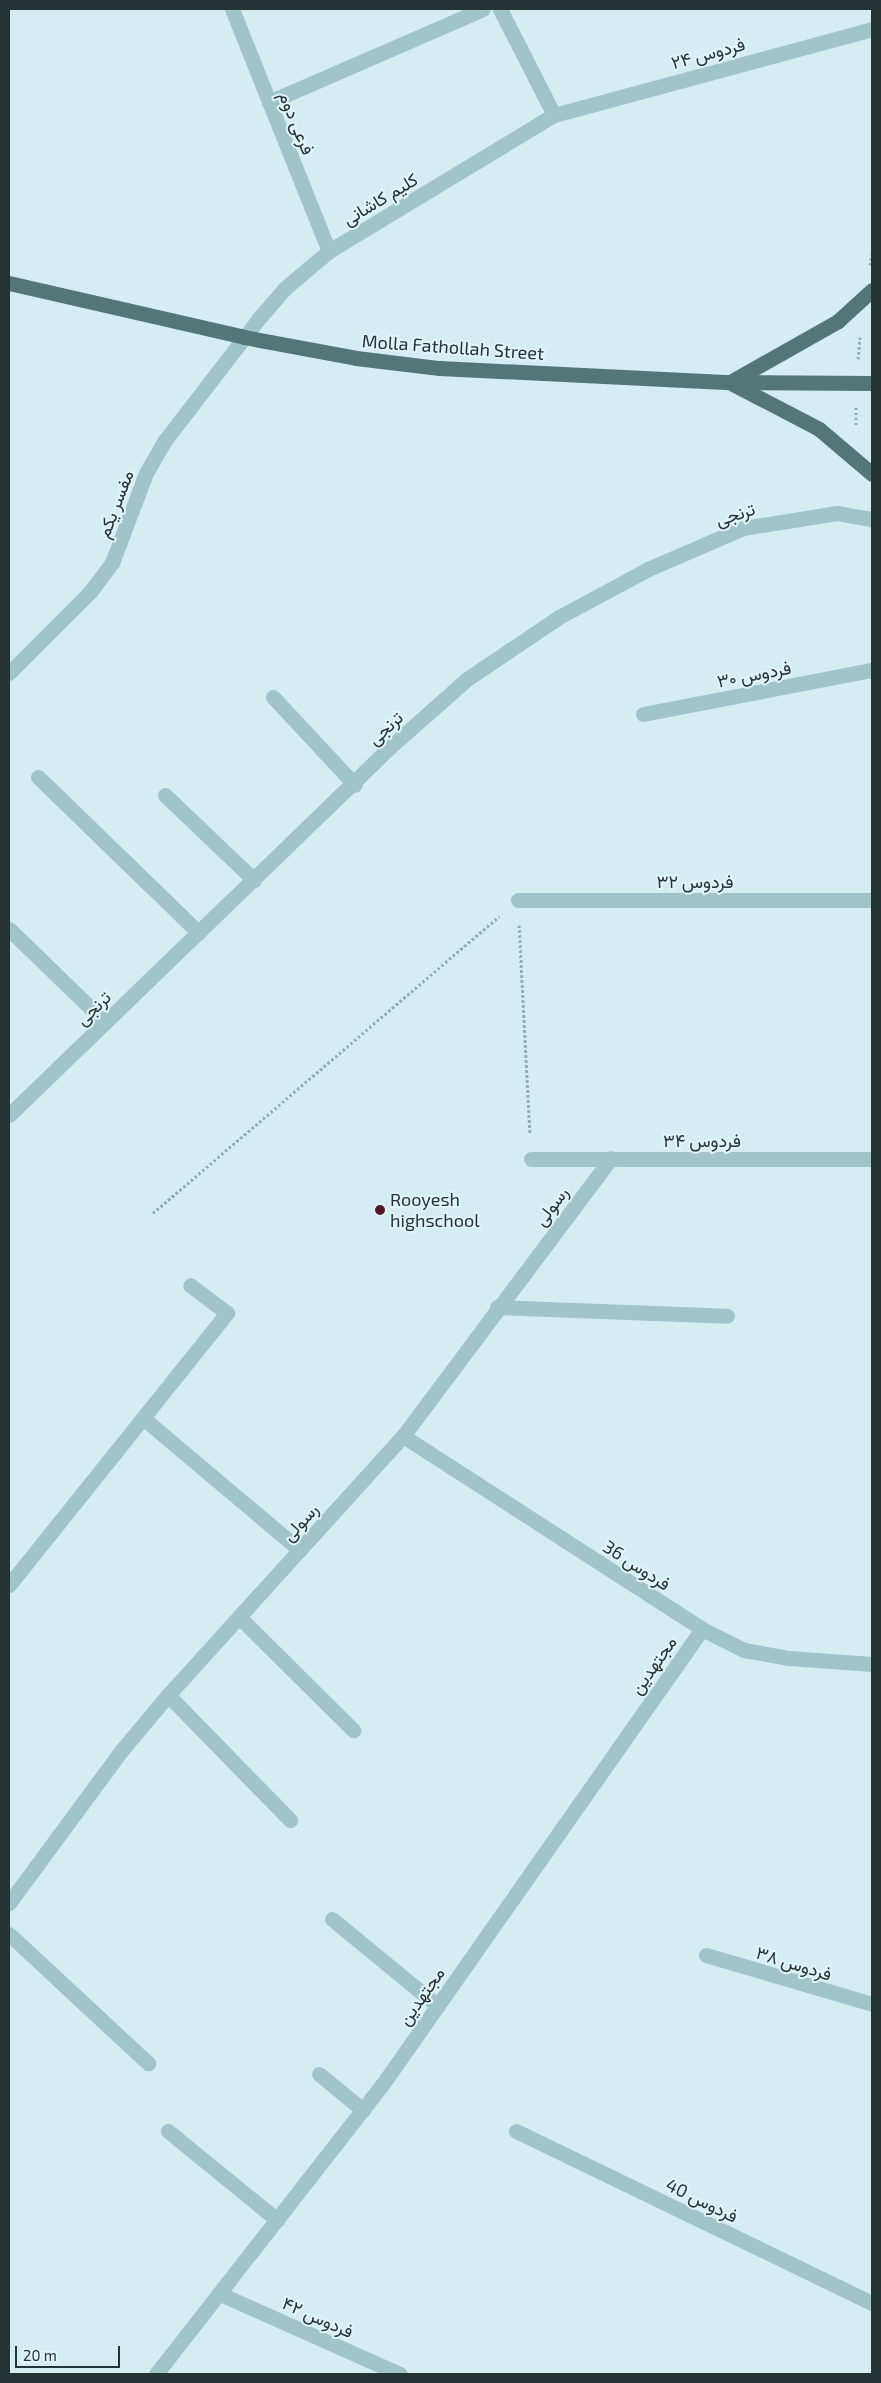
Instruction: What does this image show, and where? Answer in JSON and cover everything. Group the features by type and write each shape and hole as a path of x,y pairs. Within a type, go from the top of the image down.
{"main road":[{"name":"Molla Fathollah Street","path":"9,283 244,337 356,358 439,368 730,382 872,383"},
{"path":"730,382 838,321 872,290"},
{"path":"730,382 818,429 872,474"}],"street":[{"name":"فرعی دوم","path":"232,9 329,251"},
{"path":"269,102 483,9"},
{"path":"500,9 554,115"},
{"name":"فردوس ۲۴","path":"554,115 872,29"},
{"name":"کلیم کاشانی","path":"244,337 284,289 329,251 554,115"},
{"name":"مفسر یکم","path":"9,673 90,592 112,563 146,473 166,439 244,337"},
{"name":"ترنجی","path":"9,1115 467,678 559,617 648,569 743,528 837,513 872,519"},
{"name":"فردوس ۳۰","path":"643,714 872,670"},
{"path":"273,697 355,785"},
{"path":"38,777 199,933"},
{"path":"165,795 254,880"},
{"name":"فردوس ۳۲","path":"518,900 872,900"},
{"path":"9,929 105,1022"},
{"name":"رسولی","path":"9,1904 121,1751 168,1695 403,1436 497,1307 611,1158"},
{"name":"فردوس ۳۴","path":"531,1159 872,1159"},
{"path":"9,1585 227,1313 190,1284"},
{"path":"497,1307 727,1316"},
{"path":"143,1418 300,1550"},
{"name":"فردوس 36","path":"403,1436 702,1629 744,1650 789,1658 872,1664"},
{"path":"239,1617 353,1730"},
{"name":"مجتهدین","path":"156,2374 363,2110 702,1629"},
{"path":"168,1695 290,1820"},
{"path":"332,1918 438,2006"},
{"path":"9,1934 148,2063"},
{"name":"فردوس ۳۸","path":"706,1955 872,2004"},
{"path":"319,2074 363,2110"},
{"path":"168,2131 277,2220"},
{"name":"فردوس 40","path":"516,2131 872,2303"},
{"name":"فردوس ۴۲","path":"220,2294 400,2374"}],"path":[{"path":"518,900 531,1159"},
{"path":"154,1213 518,900"}],"place":[{"name":"Rooyesh highschool","path":"380,1210"}]}
